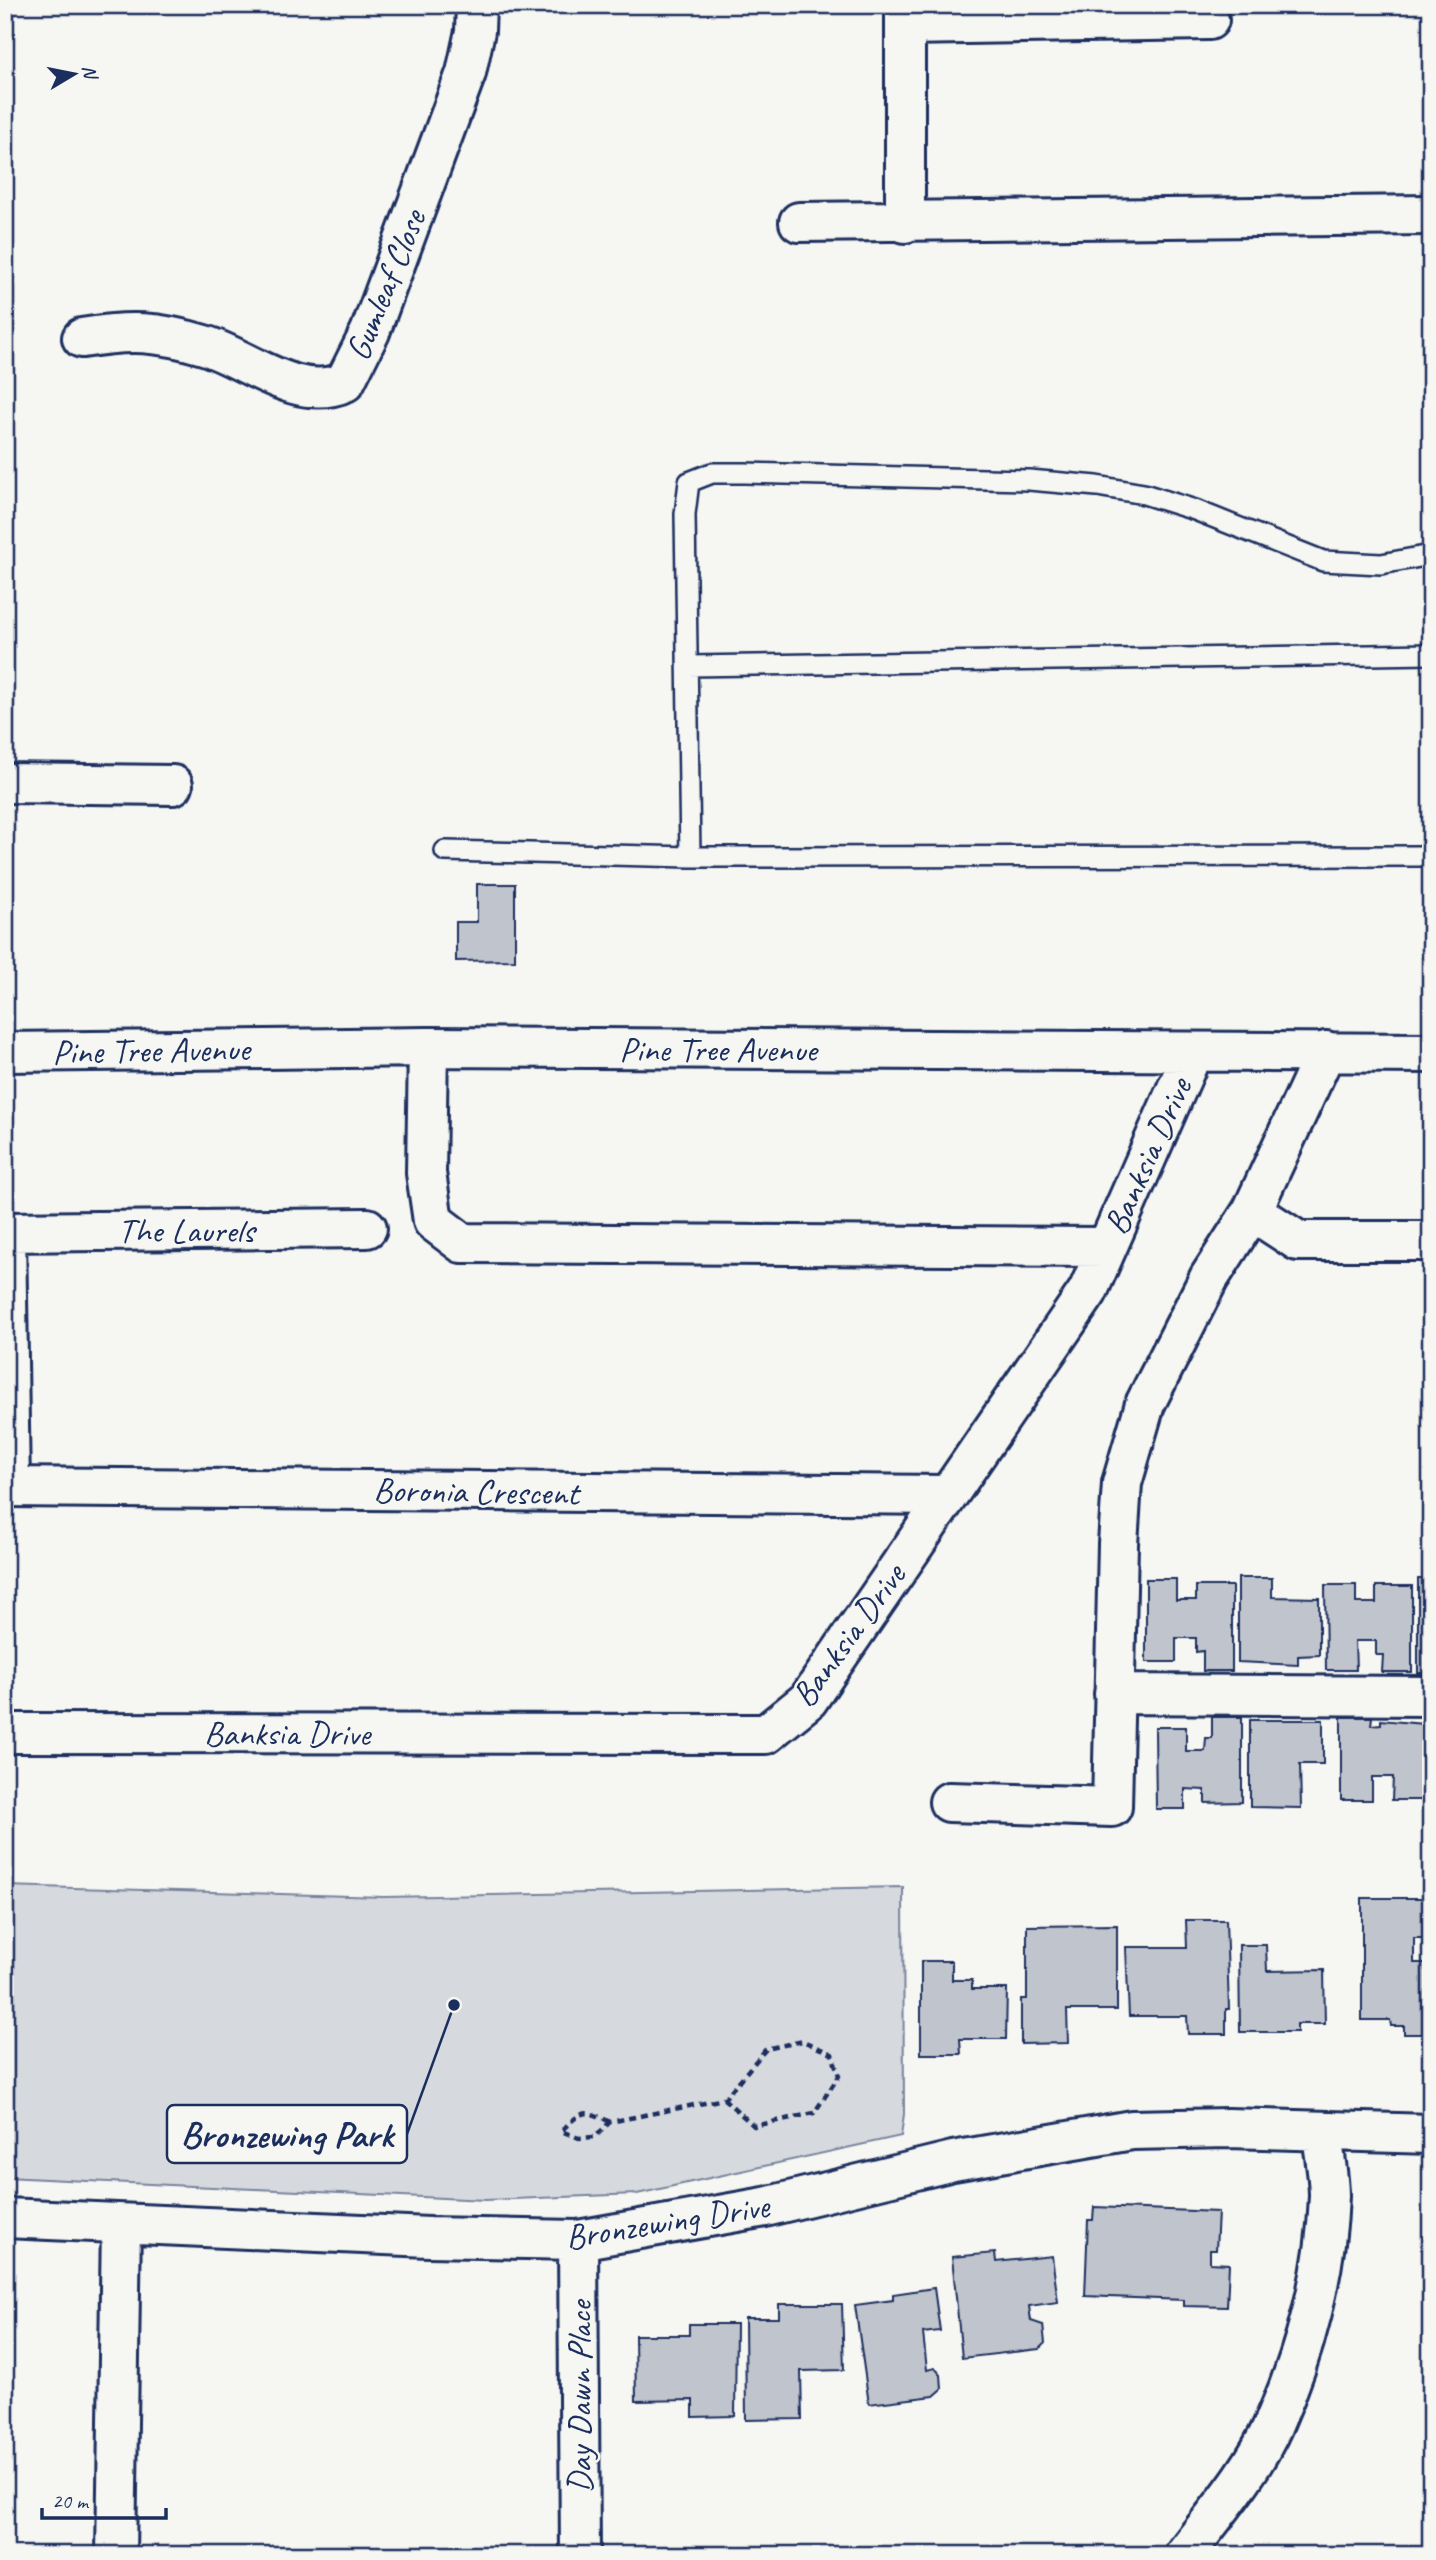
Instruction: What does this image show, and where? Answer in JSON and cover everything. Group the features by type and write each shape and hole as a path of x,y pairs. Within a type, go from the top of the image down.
{"street":[{"name":"Gumleaf Close","path":"82,338 128,330 162,335 206,345 300,387 318,389 345,382 370,332 466,73 475,31 476,5"},
{"path":"905,223 905,15 1209,20"},
{"path":"799,222 905,223 1431,215"},
{"path":"5,783 173,785"},
{"path":"428,1047 426,1173 433,1221 462,1242 1106,1247"},
{"name":"Pine Tree Avenue","path":"5,1052 428,1047 1431,1053"},
{"path":"949,1802 1111,1807 1122,1483 1145,1404 1209,1278 1252,1210 1326,1051"},
{"name":"Banksia Drive","path":"5,1733 766,1734 808,1700 1088,1291 1193,1052"},
{"path":"1252,1210 1298,1241 1431,1241"},
{"name":"The Laurels","path":"5,1231 367,1228"},
{"path":"5,1231 8,1487"},
{"name":"Boronia Crescent","path":"8,1487 947,1496"},
{"path":"1114,1694 1431,1696"},
{"name":"Bronzewing Drive","path":"5,2218 516,2241 578,2240 765,2207 953,2161 1132,2130 1228,2128 1322,2133 1431,2134"},
{"path":"1184,2555 1236,2487 1274,2424 1312,2313 1322,2271 1329,2194 1322,2133"},
{"path":"116,2555 121,2224"},
{"name":"Day Dawn Place","path":"578,2240 580,2555"}],"lane":[{"path":"690,857 685,514 689,482 712,473 1029,480 1097,486 1144,494 1195,510 1323,561 1381,564 1431,555"},
{"path":"689,666 1431,654"},
{"path":"445,851 690,857 1431,856"}],"path":[{"path":"610,2122 591,2112 579,2113 561,2131 579,2138 595,2137 610,2122 724,2099 766,2049 803,2041 832,2054 839,2076 814,2113 754,2126 724,2099"}],"shaded area":[{"path":"5,1886 384,1897 903,1887 904,2114 901,2136 637,2194 485,2200 5,2177"}],"building":[{"path":"477,884 515,884 515,960 456,961 456,922 477,922"},
{"path":"1238,1578 1272,1578 1272,1597 1319,1598 1319,1655 1298,1656 1298,1665 1238,1662"},
{"path":"1146,1579 1176,1579 1176,1600 1196,1600 1196,1586 1232,1586 1232,1671 1203,1671 1203,1651 1196,1652 1196,1638 1176,1638 1176,1662 1146,1662"},
{"path":"1418,1579 1431,1579 1431,1673 1418,1673"},
{"path":"1325,1585 1356,1585 1356,1603 1376,1603 1376,1586 1412,1586 1412,1672 1382,1672 1383,1655 1376,1655 1376,1641 1355,1641 1356,1670 1326,1670"},
{"path":"1212,1717 1242,1717 1242,1802 1205,1803 1205,1790 1185,1789 1185,1809 1156,1809 1155,1727 1186,1727 1186,1751 1205,1751 1206,1738 1212,1738"},
{"path":"1341,1717 1372,1717 1371,1725 1381,1724 1381,1720 1423,1724 1423,1800 1392,1800 1393,1777 1372,1777 1372,1800 1341,1800"},
{"path":"1250,1720 1323,1720 1323,1764 1300,1764 1301,1808 1250,1807"},
{"path":"1362,1898 1429,1898 1429,1938 1414,1938 1414,1963 1431,1963 1431,2034 1404,2034 1404,2026 1391,2026 1390,2020 1362,2020"},
{"path":"1186,1920 1226,1920 1229,2009 1226,2009 1226,2034 1188,2034 1187,2016 1129,2016 1126,1947 1187,1947"},
{"path":"1117,1925 1117,2010 1067,2010 1068,2043 1021,2044 1021,1999 1027,1999 1027,1926"},
{"path":"1239,1945 1266,1945 1267,1971 1324,1970 1325,2024 1297,2024 1297,2032 1240,2032"},
{"path":"921,1961 952,1961 952,1980 972,1980 972,1989 1007,1989 1006,2039 960,2039 961,2054 921,2054"},
{"path":"1094,2207 1218,2212 1216,2250 1210,2250 1210,2263 1229,2264 1227,2307 1184,2306 1184,2300 1085,2296 1088,2220 1093,2220"},
{"path":"995,2253 996,2262 1052,2256 1058,2302 1029,2306 1031,2321 1043,2325 1045,2343 1039,2349 962,2358 952,2257"},
{"path":"934,2288 940,2331 923,2333 927,2370 935,2368 941,2375 942,2389 934,2396 869,2404 855,2305 893,2300 893,2294"},
{"path":"779,2304 842,2304 844,2370 801,2371 802,2419 746,2420 745,2318 779,2318"},
{"path":"689,2324 736,2324 735,2416 693,2417 693,2400 636,2401 635,2335 689,2335"}],"place":[{"name":"Bronzewing Park","path":"454,2005"}]}
